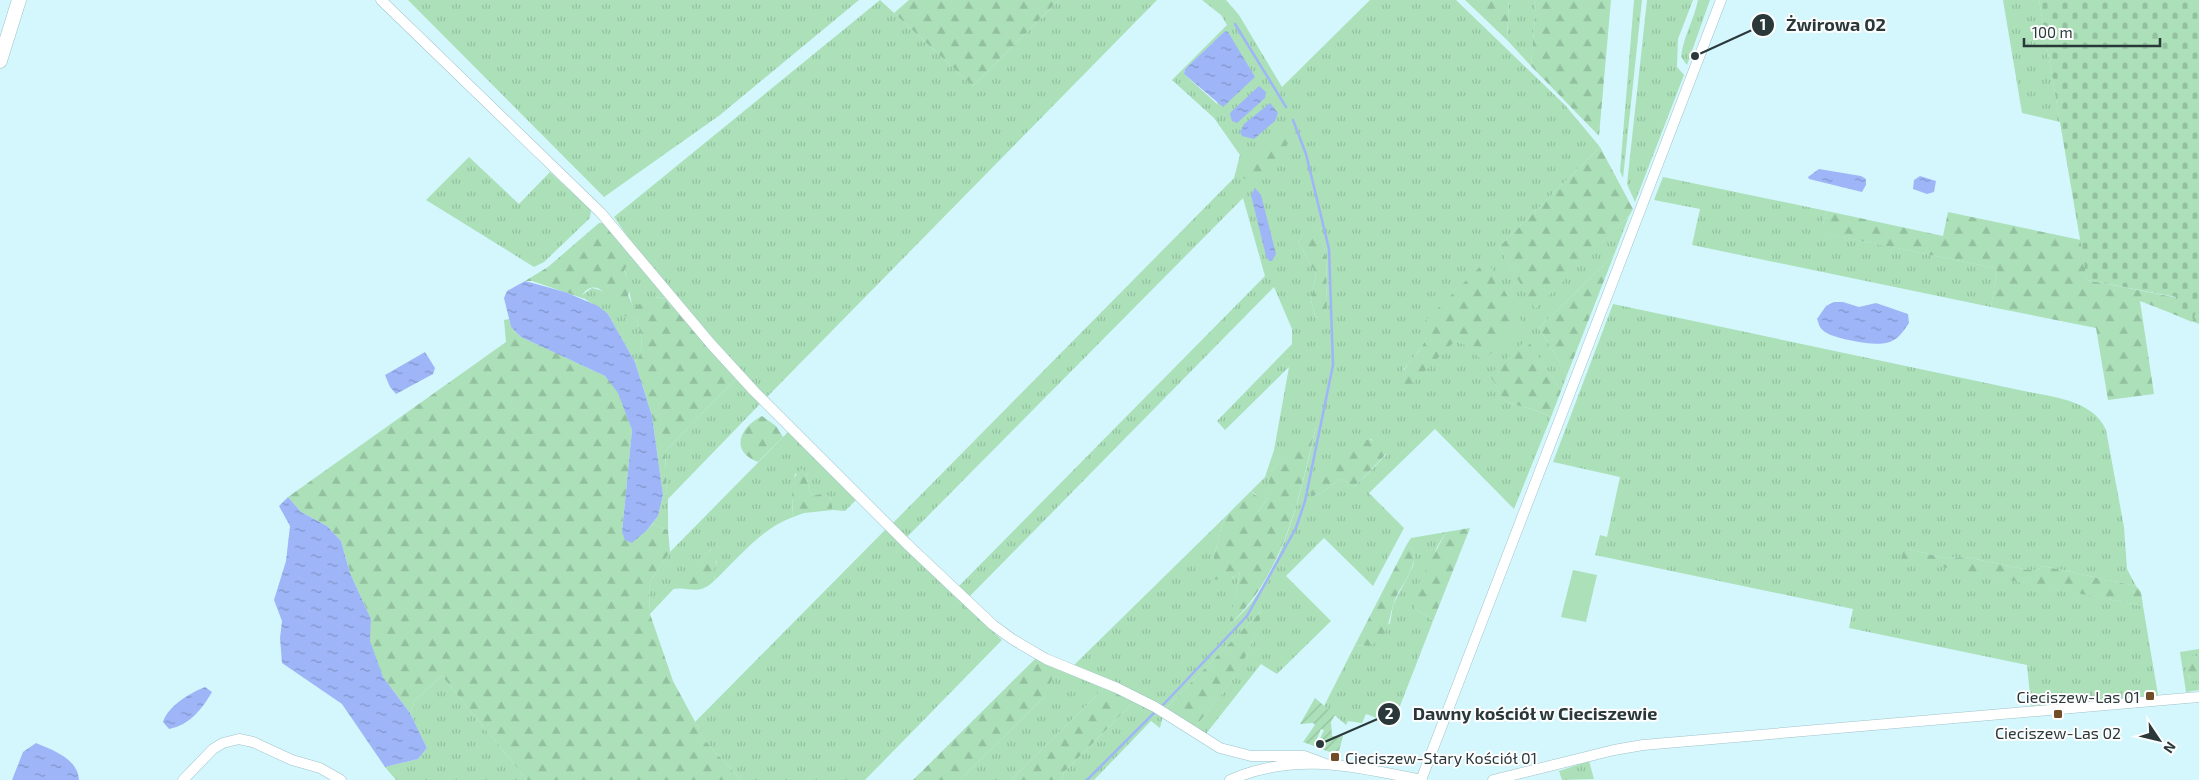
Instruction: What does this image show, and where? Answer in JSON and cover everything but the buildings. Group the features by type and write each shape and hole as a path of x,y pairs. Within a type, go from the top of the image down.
{"street":[{"path":"0,61 19,0"},
{"path":"381,0 600,213 711,344 754,391 907,544 993,625 1012,639 1046,659 1150,704 1220,748 1251,756 1304,756 1323,763"},
{"path":"1230,780 1269,767 1303,762 1323,763 1421,780 1721,0"},
{"path":"1493,780 1614,750 1643,745 2199,697"},
{"path":"183,780 199,762 223,743 244,739 292,760 320,768 341,780"}],"green space":[{"path":"408,0 859,0 720,115 604,197"},
{"path":"880,0 973,86 1059,0 1157,0 766,398 686,310 649,265 614,217"},
{"path":"909,0 1059,0 973,86 894,13"},
{"path":"1202,0 1226,0 1239,15 1282,87 1370,0 1456,0 1565,105 1600,147 1499,247 1535,308 1629,216 1614,255 1539,328 1567,375 1561,391 1527,340 1489,377 1502,397 1508,402 1551,417 1514,509 1435,429 1369,493 1404,528 1373,586 1324,538 1286,576 1331,621 1277,674 1261,664 1205,735 1194,728 1236,674 1251,644 1262,610 1166,708 1112,682 1072,667 1224,518 1213,560 1232,578 1240,571 1230,624 1248,607 1263,585 1287,533 1304,478 1316,427 1270,472 1270,495 1257,513 1256,494 1251,491 1265,477 1274,450 1289,367 1225,430 1217,421 1292,344 1292,329 1274,287 968,598 957,588 1265,276 1243,198 906,538 892,524 1234,178 1240,155 1214,118 1172,80 1227,25 1221,15","holes":["1225,31 1217,104 1184,74 1185,69","1319,222 1326,257 1327,310 1318,318 1315,316 1311,300 1316,274 1298,242","1522,322 1480,357 1464,344 1455,341 1402,371 1423,346 1428,332","1371,439 1387,454 1354,487 1341,479 1312,497"]},
{"path":"1465,0 1509,0 1507,40"},
{"path":"1509,0 1536,0 1531,66 1507,40"},
{"path":"1536,0 1611,0 1599,136 1531,66"},
{"path":"1634,0 1642,0 1623,178 1620,171"},
{"path":"1647,0 1693,0 1678,39 1677,67 1684,75 1635,202 1627,184"},
{"path":"1698,0 1710,0 1687,65 1681,57 1682,50"},
{"path":"2003,0 2039,0 2060,122 2022,113"},
{"path":"2039,0 2199,0 2199,305 2192,322 2173,314 2176,297 2087,280"},
{"path":"1290,121 1295,134 1267,173 1254,179 1244,179 1240,171"},
{"path":"1600,147 1633,209 1629,216 1535,309 1499,247"},
{"path":"469,157 519,204 550,172 591,210 590,218 544,262 534,267 426,200"},
{"path":"1663,177 1827,211 1823,222 1828,234 1995,268 1997,272 1991,307 1692,245 1700,209 1654,200"},
{"path":"1827,211 1943,236 1948,212 2081,240 2087,280 2199,302 2199,324 2140,301 2154,394 2108,400 2096,328 1991,307 1997,272 1995,268 1827,234 1823,222"},
{"path":"1319,221 1326,257 1327,310 1319,318 1315,316 1311,300 1316,274 1298,242"},
{"path":"599,223 603,223 633,256 624,270 631,288 628,295 634,308 650,296 666,299 736,379 665,451 667,492 663,495 652,416 635,362 642,347 637,320 622,314 605,293 594,287 588,289 582,295 585,299 532,281 525,281 548,267"},
{"path":"1614,255 1567,375 1539,328"},
{"path":"633,256 666,299 657,297 634,309 624,269"},
{"path":"1487,260 1522,322 1483,361 1464,344 1455,341 1403,393 1401,381 1403,372 1424,343 1426,333 1425,321"},
{"path":"592,288 606,294 623,312 637,320 642,347 635,362 608,314 582,295"},
{"path":"1613,304 2059,398 2082,406 2092,412 2106,430 2124,527 2127,569 2136,586 2043,566 2037,570 2028,570 1966,557 1945,558 1908,549 1901,558 2143,606 2158,695 2031,706 2027,665 1849,628 1853,609 1595,555 1600,535 1607,537 1620,477 1553,462"},
{"path":"509,319 511,327 521,337 605,376 619,393 632,430 622,532 647,530 652,524 668,530 670,552 649,583 650,614 673,681 706,742 741,780 527,780 442,676 415,700 410,713 383,677 369,641 371,619 350,573 341,541 327,526 301,512 288,497 506,342 504,320"},
{"path":"1527,339 1561,391 1551,417 1508,402 1488,376"},
{"path":"736,379 760,404 668,499 668,530 652,524 658,516 663,495 667,492 665,451"},
{"path":"762,416 776,426 783,437 758,462 743,452 741,439 743,432 748,426"},
{"path":"1316,426 1296,506 1287,533 1264,583 1248,605 1229,625 1240,572 1227,581 1213,579 1213,560 1224,518 1251,491 1260,499 1258,512 1270,495 1270,472"},
{"path":"788,432 858,498 845,511 833,510 830,497 813,496 809,490 806,472 795,474 792,501 793,517 771,528 761,536 715,580 713,569 717,562 711,549 650,614 649,583 670,552"},
{"path":"1363,439 1376,441 1387,453 1354,487 1341,479 1321,493 1311,497 1315,480 1354,442"},
{"path":"801,469 806,472 809,490 813,496 825,493 830,497 833,510 804,513 793,517 794,479"},
{"path":"887,528 951,593 1002,640 865,780 741,780 706,742 695,722"},
{"path":"1470,528 1433,621 1415,608 1414,592 1446,532"},
{"path":"1446,532 1437,547 1415,608 1433,621 1393,724 1366,714 1362,723 1348,721 1346,725 1324,706 1355,645 1364,646 1390,623 1393,605 1413,566 1415,554 1407,544 1411,538"},
{"path":"1407,544 1415,554 1414,561 1393,605 1382,637 1370,645 1355,645"},
{"path":"711,549 717,555 714,573 715,580 699,590 672,589"},
{"path":"1908,549 1945,558 1966,557 2028,570 2037,570 2043,566 2136,586 2141,592 2143,606 1901,559 1903,551"},
{"path":"1573,570 1597,575 1586,622 1561,617"},
{"path":"1263,609 1251,644 1236,673 1218,700 1194,728 1166,708"},
{"path":"2199,649 2199,660 2197,656 2187,659 2189,678 2199,681 2199,690 2186,692 2180,652"},
{"path":"2191,655 2197,656 2199,660 2199,681 2191,681 2188,674 2187,659"},
{"path":"1035,659 1052,666 1052,679 1045,696 964,776 967,780 913,780"},
{"path":"1052,666 1105,687 1011,780 967,780 963,777 1045,696"},
{"path":"442,676 527,780 396,780 385,767 418,759 427,748 410,713 415,700"},
{"path":"1105,687 1135,701 1064,772 1062,780 1011,780"},
{"path":"1315,698 1335,715 1331,722 1332,736 1343,736 1338,755 1316,747 1324,730 1321,729 1314,746 1303,742 1315,725 1313,723 1300,724"},
{"path":"1135,701 1163,716 1160,728 1151,721 1094,780 1062,780 1064,772"},
{"path":"1589,761 1594,779 1562,780 1559,771"}],"water":[{"path":"1225,31 1228,32 1255,77 1223,107 1184,74 1185,69"},
{"path":"1259,86 1266,92 1265,98 1237,123 1232,121 1231,112"},
{"path":"1270,103 1278,113 1275,121 1254,139 1242,136 1240,132 1244,124"},
{"path":"1819,169 1861,176 1866,179 1866,185 1862,192 1809,179 1808,177"},
{"path":"1920,176 1936,181 1934,192 1927,194 1913,189 1914,180"},
{"path":"1255,188 1261,195 1276,254 1272,261 1269,261 1266,256 1251,195"},
{"path":"525,281 565,292 598,306 608,314 635,362 652,416 663,495 658,516 647,530 632,543 625,540 622,532 632,430 618,393 605,376 521,337 511,327 504,298 507,291"},
{"path":"1834,302 1843,302 1859,307 1876,303 1908,314 1909,323 1897,338 1886,343 1864,343 1837,337 1823,330 1817,319 1826,306"},
{"path":"425,352 435,368 433,374 396,394 390,387 385,375"},
{"path":"288,497 301,512 327,526 341,541 350,573 371,619 370,641 383,677 410,713 427,748 418,759 385,767 342,704 282,663 280,638 282,621 274,600 286,561 290,526 279,506"},
{"path":"205,687 212,692 200,710 183,724 169,729 163,722 175,705 186,696"},
{"path":"36,743 64,756 74,766 79,780 12,780 23,752"}],"waterway":[{"path":"1235,24 1286,107"},
{"path":"1163,705 1247,616 1296,528 1305,501 1333,365 1329,249 1306,154 1293,120"},
{"path":"1087,780 1155,712"}],"place":[{"name":"Żwirowa 02","path":"1695,56"},
{"name":"Cieciszew-Las 01","path":"2150,696"},
{"name":"Cieciszew-Las 02","path":"2058,714"},
{"name":"Dawny kościół w Cieciszewie","path":"1320,744"},
{"name":"Cieciszew-Stary Kościół 01","path":"1335,757"}]}
